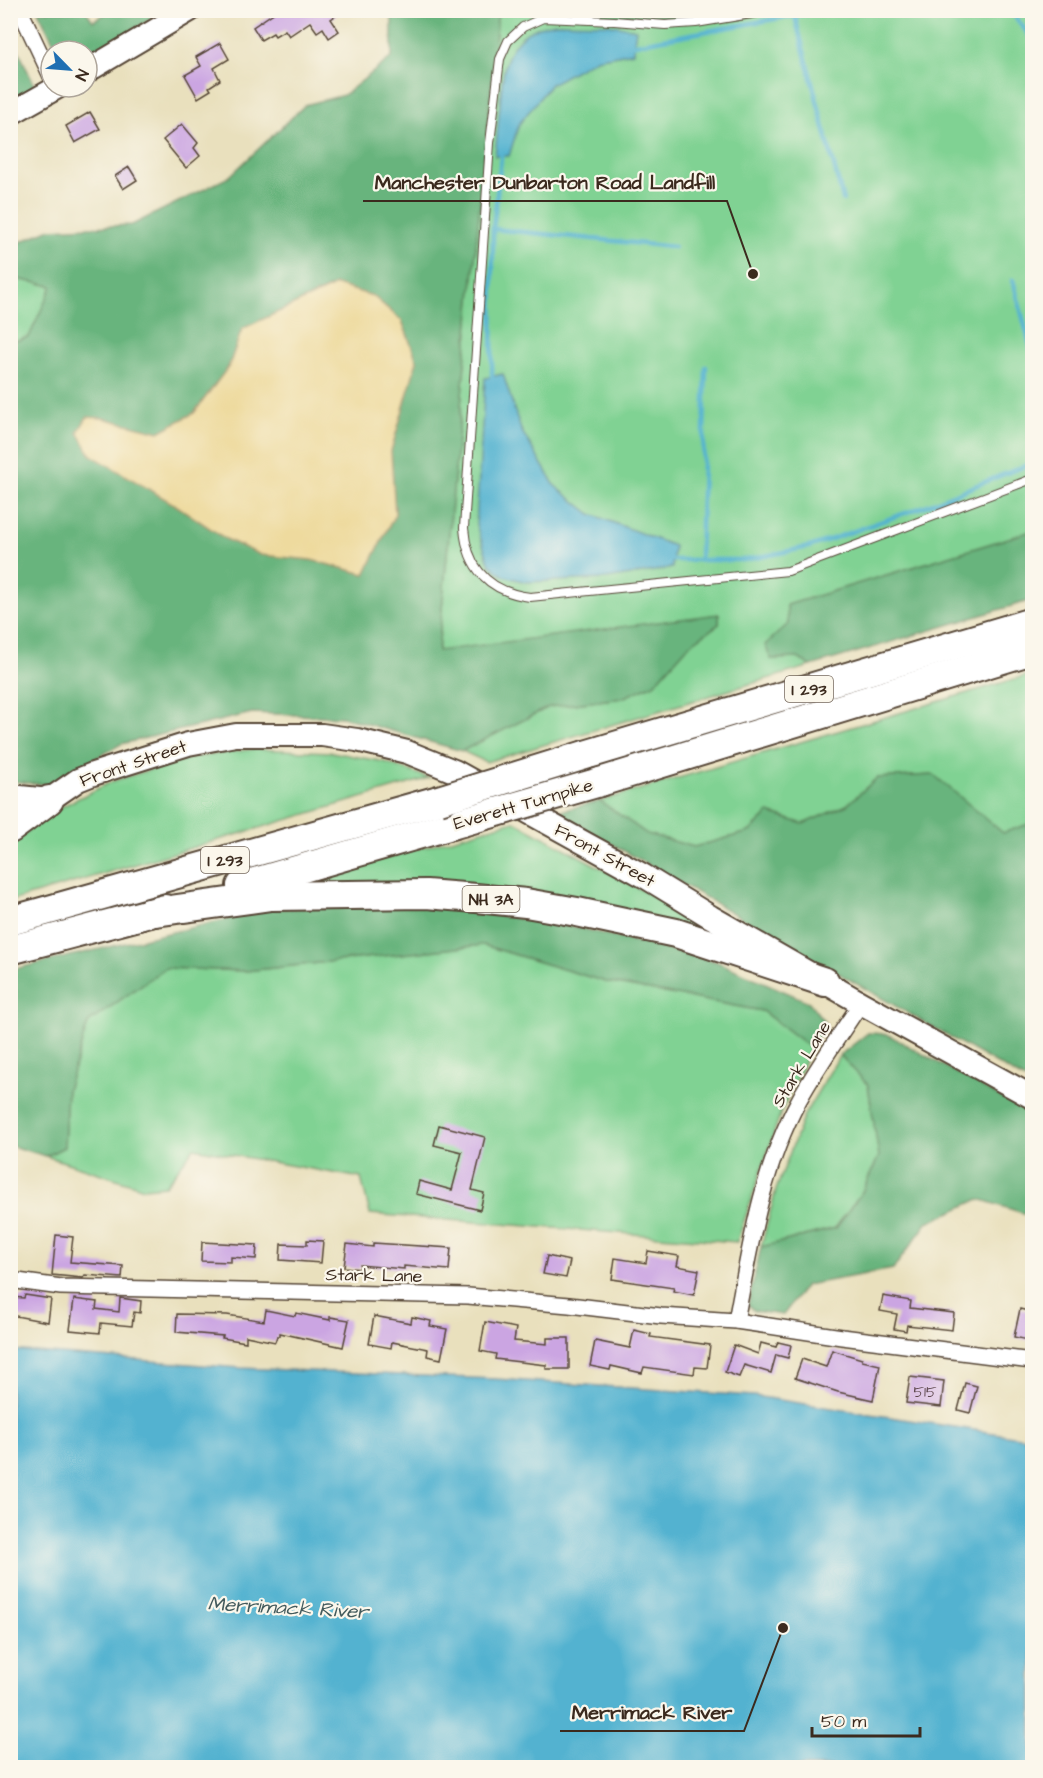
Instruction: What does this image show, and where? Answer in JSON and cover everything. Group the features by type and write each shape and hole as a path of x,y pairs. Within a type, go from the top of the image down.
{"highway":[{"name":"Everett Turnpike","path":"10,921 439,800 1032,622"},
{"name":"Everett Turnpike","path":"10,950 148,914 600,782 1032,650"},
{"name":"NH 3A","path":"10,829 49,800"},
{"name":"NH 3A","path":"148,914 271,896 426,894 526,903 676,933 825,982"}],"main road":[{"path":"99,64 190,10"},
{"path":"10,114 39,95"},
{"name":"Front Street","path":"49,800 78,780 93,774 208,739 236,735 322,735 391,747 464,776 644,876 861,1003 1032,1097"},
{"path":"10,796 49,800"}],"street":[{"path":"20,10 39,50"},
{"name":"Stark Lane","path":"736,1321 757,1214 784,1133 804,1092 861,1003"},
{"name":"Stark Lane","path":"10,1280 61,1287 468,1296 660,1316 736,1321 1032,1361"}],"lane":[{"path":"776,10 665,26 574,18 543,18 523,27 508,41 503,50 498,69 490,143 464,528 468,552 473,563 484,577 499,588 509,593 530,597 788,571 1032,480"}],"green space":[{"path":"575,10 687,17 728,10 1032,11 1032,531 787,605 788,624 771,659 798,658 811,666 486,762 462,751 549,707 622,698 654,684 689,645 719,624 719,614 438,652 498,11"},
{"path":"728,10 687,17 575,11"},
{"path":"38,11 86,11 93,21 110,11 165,11 99,50 99,39 52,39"},
{"path":"392,11 498,11 438,651 719,614 719,624 689,645 654,684 622,698 549,707 462,751 343,717 252,713 121,744 49,785 11,781 11,342 29,337 52,286 17,279 11,275 11,246 50,229 132,225 229,177 305,105 344,95 392,57","holes":["335,285 373,296 402,321 417,360 391,451 395,514 365,574 311,560 261,555 226,539 177,506 102,418 159,432 194,413 229,366 242,329"]},
{"path":"10,32 35,87 10,102"},
{"path":"11,275 17,279 53,286 29,337 11,342"},
{"path":"1032,531 1032,600 811,666 798,658 771,659 765,645 788,624 787,605"},
{"path":"1032,674 1032,823 1003,833 933,775 877,778 847,805 803,824 769,813 749,832 694,847 647,834 600,801"},
{"path":"253,749 332,752 385,762 429,778 11,901 11,844 55,810 113,781 189,758"},
{"path":"934,775 1003,833 1032,823 1032,1084 556,812 600,801 647,834 694,847 749,832 769,813 803,824 847,805 877,778"},
{"path":"514,821 742,944 318,886 316,878"},
{"path":"426,905 576,927 715,961 809,1002 826,1024 811,1048 762,1011 606,982 483,945 246,971 165,968 88,1023 67,1090 64,1147 46,1156 11,1146 10,970 271,909"},
{"path":"483,945 606,982 762,1011 811,1048 781,1112 737,1242 370,1214 361,1178 194,1148 165,1186 144,1188 46,1156 64,1147 67,1090 88,1023 165,968 246,971"},
{"path":"868,1033 887,1034 1032,1115 1032,1216 979,1199 927,1223 893,1269 806,1285 783,1315 754,1311 748,1305 761,1247 836,1228 862,1192 879,1156 868,1085 840,1055"},
{"path":"840,1055 868,1085 879,1156 862,1192 835,1228 761,1247 776,1190 804,1115"}],"sand":[{"path":"336,285 373,296 402,321 417,361 391,451 395,514 365,574 311,560 261,555 226,539 177,506 91,455 78,432 87,417 102,418 159,432 194,413 229,366 242,329"}],"water":[{"path":"556,23 607,24 636,29 633,52 596,59 551,84 519,124 509,156 495,156 503,75 511,51 527,33"},
{"path":"503,374 521,430 555,486 591,514 674,546 672,568 607,579 526,582 504,576 490,565 476,525 485,378"},
{"path":"10,1350 241,1368 495,1379 754,1396 1032,1439 1032,1767 11,1767"}],"building":[{"path":"278,10 344,10 331,19 339,31 329,38 323,28 317,32 310,22 289,36 285,30 275,36 273,33 261,40 253,27"},
{"path":"220,43 229,59 214,68 220,80 209,87 211,90 198,98 185,75 201,66 196,57"},
{"path":"90,112 100,129 75,143 66,126"},
{"path":"182,124 198,143 194,148 200,156 186,168 163,140"},
{"path":"129,167 137,180 123,189 115,176"},
{"path":"439,1125 485,1137 472,1190 484,1193 480,1210 416,1194 419,1181 452,1190 462,1152 434,1145"},
{"path":"56,1235 73,1237 70,1262 123,1266 122,1278 52,1275"},
{"path":"307,1240 323,1241 321,1263 280,1260 281,1244 307,1245"},
{"path":"202,1242 257,1245 256,1259 231,1257 231,1262 201,1261"},
{"path":"373,1243 451,1248 449,1270 404,1266 404,1269 360,1265 360,1269 344,1267 347,1244 373,1247"},
{"path":"648,1251 679,1256 677,1266 699,1270 694,1295 673,1291 674,1288 612,1279 615,1258 646,1263"},
{"path":"547,1256 570,1261 566,1278 543,1274"},
{"path":"25,1295 51,1299 48,1322 10,1315 10,1297 24,1298"},
{"path":"883,1296 911,1301 910,1308 954,1313 952,1330 907,1325 906,1331 894,1329 897,1314 880,1311"},
{"path":"120,1298 141,1301 140,1313 134,1312 132,1326 101,1323 100,1333 70,1330 74,1299 97,1302 96,1309 119,1312"},
{"path":"1020,1309 1032,1312 1032,1341 1014,1337"},
{"path":"266,1310 295,1316 296,1313 330,1320 330,1317 349,1320 343,1347 280,1333 275,1342 246,1336 246,1342 222,1338 223,1336 176,1332 177,1314 227,1315 264,1321"},
{"path":"374,1316 411,1323 412,1317 431,1321 430,1326 447,1329 441,1359 427,1356 428,1349 392,1342 391,1348 369,1344"},
{"path":"485,1322 516,1328 514,1341 547,1344 547,1338 569,1338 569,1369 546,1369 546,1365 495,1359 496,1354 480,1351"},
{"path":"634,1330 651,1334 650,1337 710,1345 707,1368 695,1367 694,1374 644,1367 642,1373 611,1366 610,1370 590,1366 595,1341 630,1348"},
{"path":"778,1342 791,1345 788,1358 776,1355 771,1373 744,1365 739,1377 725,1372 734,1345 758,1354 761,1343 776,1347"},
{"path":"832,1350 880,1365 873,1400 838,1392 795,1378 802,1359 826,1367"},
{"path":"910,1377 944,1381 941,1407 906,1403"},
{"path":"965,1383 977,1386 970,1413 958,1410"}],"waterway":[{"path":"630,45 825,10"},
{"path":"1010,10 1032,39"},
{"path":"795,17 843,200"},
{"path":"492,381 493,229 502,150"},
{"path":"493,229 674,247"},
{"path":"1013,280 1032,353"},
{"path":"700,560 706,367"},
{"path":"668,560 745,560 809,547 925,506 1032,463"}],"place":[{"name":"Manchester Dunbarton Road Landfill","path":"753,274"},
{"name":"Merrimack River","path":"783,1628"}]}
